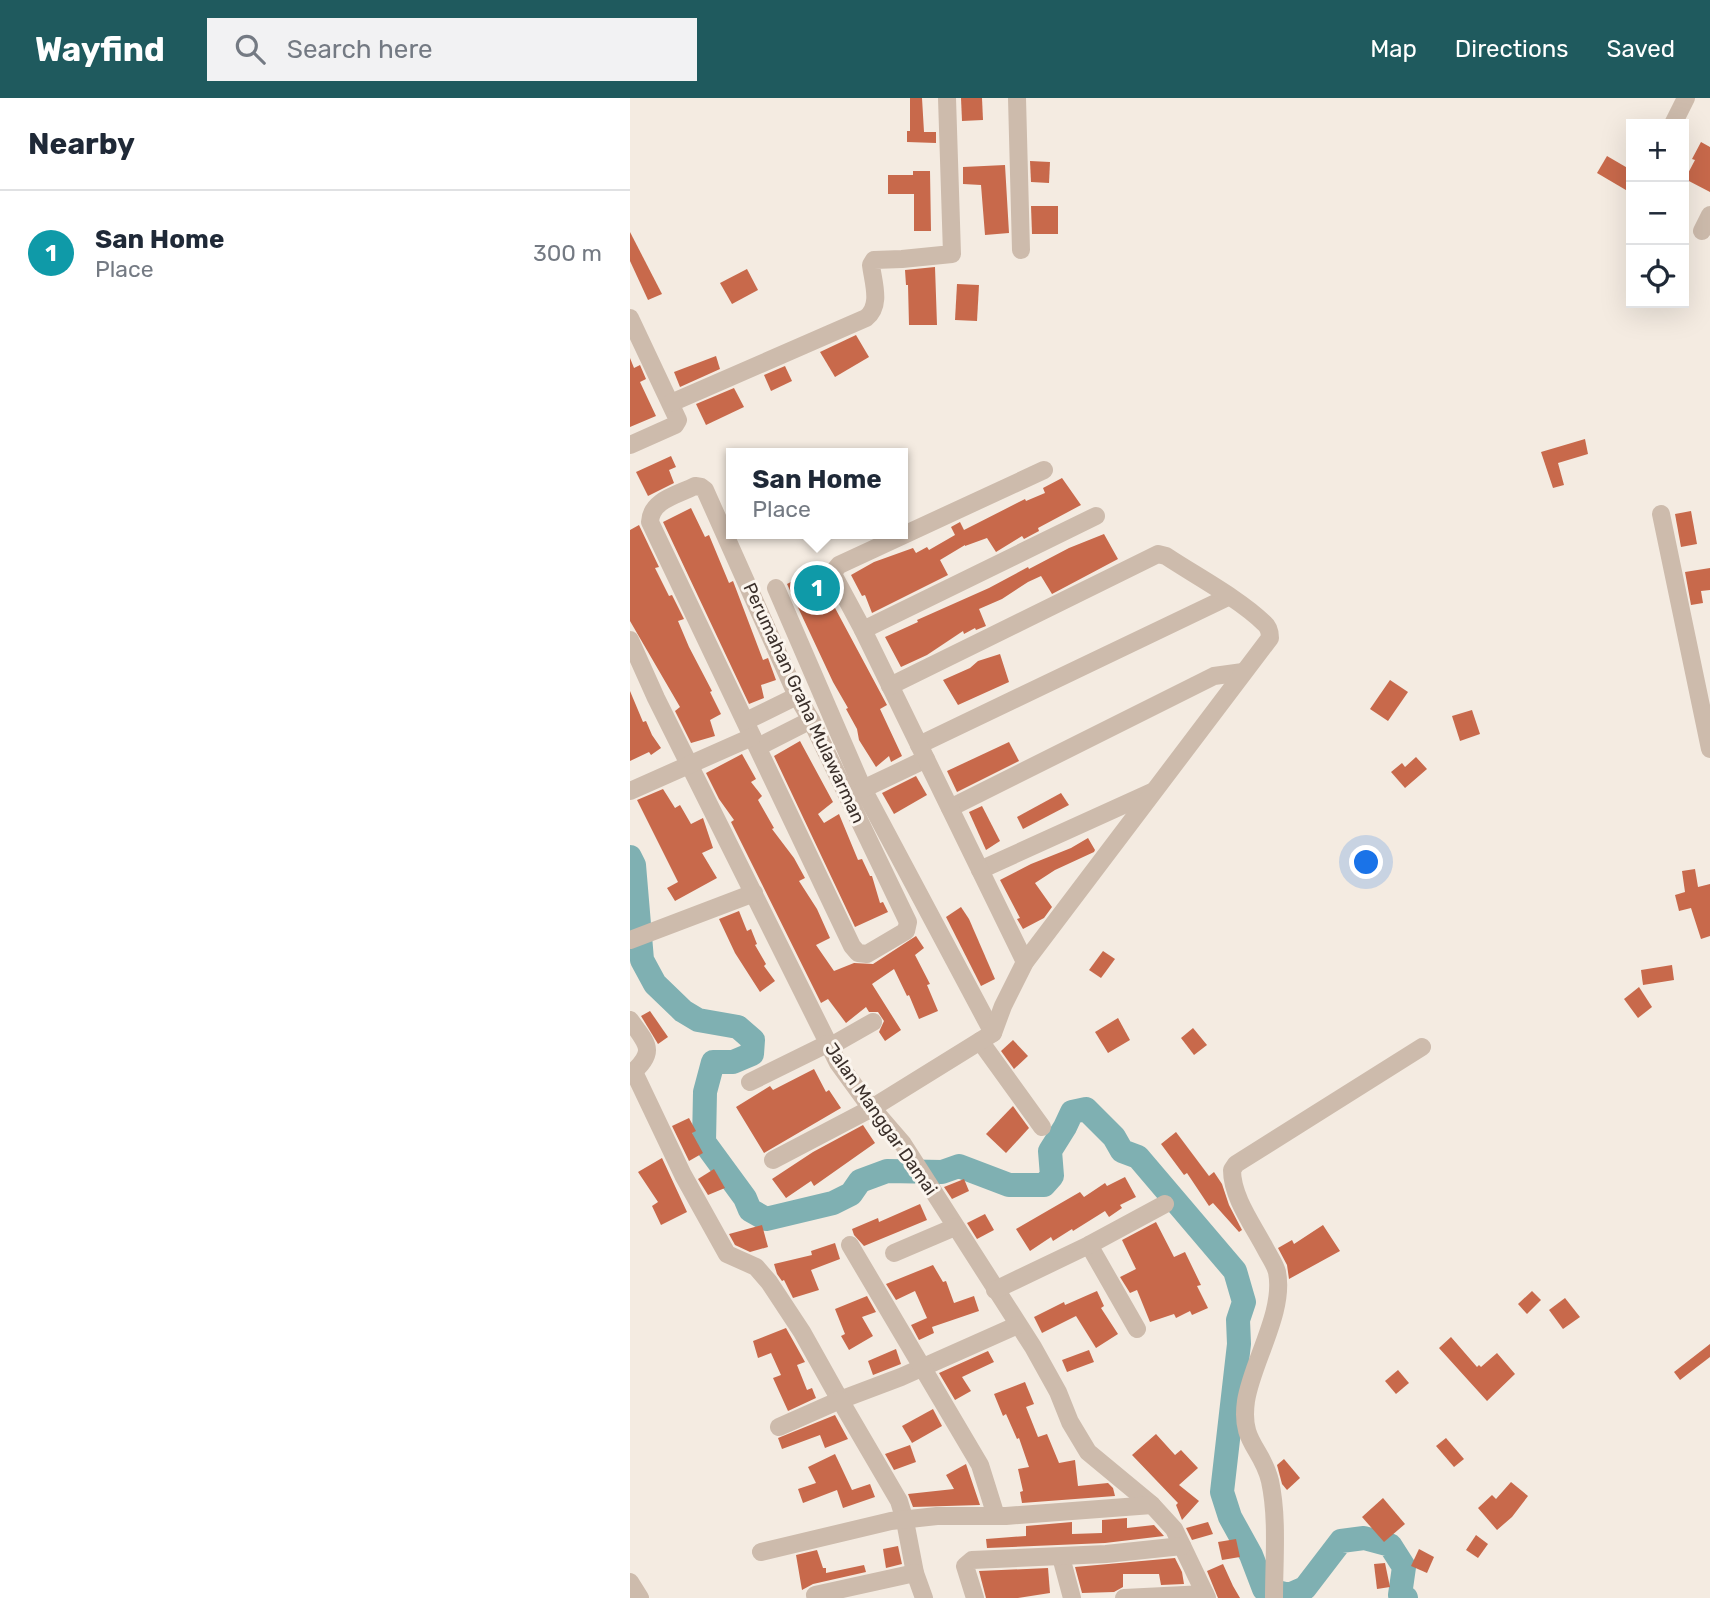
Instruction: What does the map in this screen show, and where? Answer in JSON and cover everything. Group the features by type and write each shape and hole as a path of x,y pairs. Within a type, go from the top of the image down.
{"street":[{"path":"671,403 866,318 873,313 875,306 871,265 874,260 902,260 952,254 947,98"},
{"path":"1017,98 1021,250"},
{"path":"1676,119 1686,98"},
{"path":"630,318 678,420 675,425 630,444"},
{"path":"908,533 1044,470"},
{"name":"Perumahan Graha Mulawarman","path":"726,538 701,487 695,486 657,505 651,511 650,522 852,946 858,953 867,954 906,931 908,922 797,696 727,539"},
{"path":"1661,514 1710,749"},
{"path":"863,631 1097,516"},
{"path":"895,539 839,565 834,570 834,576 1025,962"},
{"path":"773,1160 872,1108 987,1037 1025,962 1270,638 1270,632 1266,624 1228,597 1166,556 1158,554 890,686"},
{"path":"776,588 863,789 987,1037 1042,1126"},
{"path":"863,789 923,752 1228,597"},
{"name":"Jalan Manggar Damai","path":"630,640 838,1063 903,1144 1046,1369 1070,1422 1088,1452 1152,1505 1174,1529 1206,1596"},
{"path":"950,808 1214,676 1243,673"},
{"path":"752,735 797,696"},
{"path":"630,792 752,735 811,720"},
{"path":"980,870 1156,790"},
{"path":"630,940 754,894"},
{"path":"630,1020 648,1048 647,1056 632,1073 638,1076 683,1175 727,1254 756,1267 769,1282 802,1332 899,1501 915,1573 924,1598"},
{"path":"750,1082 873,1022"},
{"path":"1274,1592 1274,1503 1269,1477 1247,1436 1245,1415 1250,1386 1279,1289 1277,1269 1234,1188 1232,1170 1236,1164 1422,1047"},
{"path":"995,1290 1089,1245 1165,1204"},
{"path":"894,1253 955,1227"},
{"path":"850,1245 980,1465 996,1516"},
{"path":"1089,1245 1137,1329"},
{"path":"779,1427 1018,1325"},
{"path":"761,1552 891,1521 937,1516 996,1516 1152,1505"},
{"path":"975,1598 965,1566 972,1560 1182,1546"},
{"path":"1061,1556 1072,1598"},
{"path":"815,1595 915,1573"},
{"path":"630,1582 640,1598"},
{"path":"1124,1598 1206,1596"}],"building":[{"path":"910,98 922,98 924,132 936,132 936,143 907,142 907,131 910,131"},
{"path":"961,98 982,98 983,120 962,121"},
{"path":"1701,142 1710,147 1710,192 1689,181 1689,171 1695,160 1692,159"},
{"path":"1607,156 1626,167 1626,190 1597,173"},
{"path":"1030,161 1050,162 1049,183 1031,182"},
{"path":"1005,165 1009,233 985,235 981,185 963,184 963,167"},
{"path":"913,171 930,171 931,231 914,231 914,194 888,194 888,175 913,175"},
{"path":"1031,206 1058,206 1058,234 1032,234"},
{"path":"630,232 662,294 648,300 630,261"},
{"path":"935,267 937,325 909,325 905,270"},
{"path":"747,269 758,290 732,304 720,283"},
{"path":"957,284 979,285 977,321 955,320"},
{"path":"856,335 869,357 835,377 820,352"},
{"path":"716,356 720,369 680,387 674,372"},
{"path":"630,358 634,368 640,365 646,379 640,382 656,416 630,427"},
{"path":"785,366 792,381 771,391 764,375"},
{"path":"734,388 744,407 706,425 696,404"},
{"path":"1585,439 1588,454 1558,463 1564,485 1553,488 1541,452"},
{"path":"671,456 676,467 669,470 674,483 648,496 636,472"},
{"path":"1062,478 1081,505 1038,528 1039,531 1024,539 1022,536 996,552 987,538 965,545 940,560 948,575 872,613 865,595 862,596 851,575 874,562 913,548 916,553 927,547 929,550 955,535 951,527 960,522 964,530 1025,499 1026,501 1045,493 1043,488"},
{"path":"691,508 705,537 709,535 729,583 733,581 763,660 768,658 776,680 761,685 764,698 749,704 663,522"},
{"path":"1691,511 1697,544 1681,547 1675,514"},
{"path":"639,525 659,567 655,568 684,619 678,621 721,714 710,720 715,736 691,743 675,711 680,707 630,621 630,530"},
{"path":"1104,534 1118,559 1052,594 1041,576 1028,582 1002,599 979,609 986,626 964,634 963,631 927,655 901,667 885,637 1028,567 1029,569 1069,548"},
{"path":"824,565 823,579 820,580 887,705 880,709 902,756 891,762 889,756 876,767 859,740 857,729 846,709 848,708 787,584"},
{"path":"1710,568 1710,590 1701,591 1703,603 1691,605 1685,572"},
{"path":"1000,654 1009,682 958,705 943,680 970,668 978,661"},
{"path":"1390,680 1408,692 1388,721 1370,709"},
{"path":"630,691 643,722 646,721 661,748 651,755 649,752 630,761"},
{"path":"1472,710 1480,734 1460,741 1452,716"},
{"path":"800,741 833,802 818,814 824,823 839,814 858,860 862,859 872,876 880,903 883,902 888,912 855,927 774,756"},
{"path":"1009,742 1019,761 957,792 947,771"},
{"path":"742,754 756,779 751,782 762,796 758,800 774,828 772,829 805,878 799,881 817,909 830,938 816,945 834,971 854,963 873,964 916,936 924,948 915,955 930,984 927,985 938,1011 919,1019 894,969 872,984 901,1030 885,1041 879,1032 884,1021 878,1012 869,1012 866,1007 846,1023 828,999 821,1003 731,822 734,820 719,799 706,773"},
{"path":"1416,757 1427,769 1405,788 1391,772 1402,763 1405,767"},
{"path":"916,776 927,795 894,814 882,793"},
{"path":"663,789 675,808 680,805 691,824 703,818 713,848 702,853 717,878 675,901 667,888 678,882 637,800"},
{"path":"1061,793 1069,805 1023,829 1017,817"},
{"path":"982,806 1000,841 986,850 969,812"},
{"path":"1088,838 1094,852 1055,870 1035,883 1052,907 1044,918 1023,929 1000,880"},
{"path":"1695,869 1698,887 1710,884 1710,936 1701,939 1691,908 1679,911 1675,895 1685,892 1682,871"},
{"path":"961,907 969,919 995,979 981,986 946,917"},
{"path":"739,911 747,931 751,929 757,944 755,945 766,964 764,966 775,981 760,992 735,953 719,919"},
{"path":"1103,951 1115,959 1101,978 1089,970"},
{"path":"1672,965 1674,980 1643,985 1641,970"},
{"path":"1639,987 1652,1007 1638,1018 1624,999"},
{"path":"650,1011 668,1037 658,1044 641,1016"},
{"path":"1118,1018 1130,1040 1108,1053 1095,1032"},
{"path":"1193,1028 1207,1045 1194,1055 1181,1038"},
{"path":"1013,1040 1028,1056 1014,1069 1001,1051"},
{"path":"814,1069 826,1092 829,1090 841,1108 764,1153 736,1107 770,1086 773,1090"},
{"path":"1013,1106 1029,1128 1006,1153 986,1134"},
{"path":"689,1118 696,1131 692,1133 703,1153 689,1161 672,1126"},
{"path":"863,1125 875,1143 814,1186 811,1181 786,1198 772,1179 813,1152"},
{"path":"1176,1132 1209,1176 1214,1172 1222,1184 1242,1230 1239,1232 1213,1203 1209,1206 1187,1173 1184,1175 1161,1144"},
{"path":"662,1158 687,1212 661,1225 652,1206 658,1202 638,1172"},
{"path":"714,1169 725,1188 708,1195 698,1179"},
{"path":"1125,1177 1136,1197 1120,1205 1122,1208 1109,1217 1105,1211 1073,1231 1072,1229 1053,1241 1051,1237 1030,1251 1016,1229 1080,1192 1084,1197 1105,1183 1107,1186"},
{"path":"964,1179 969,1191 952,1199 944,1187"},
{"path":"920,1204 927,1220 864,1246 854,1235 852,1229 878,1218 879,1222"},
{"path":"985,1214 994,1230 977,1239 967,1223"},
{"path":"1156,1222 1174,1257 1185,1252 1201,1285 1197,1286 1208,1308 1192,1315 1190,1311 1176,1318 1174,1314 1150,1322 1137,1290 1130,1293 1120,1277 1136,1269 1122,1240"},
{"path":"762,1225 768,1247 750,1252 735,1245 729,1234"},
{"path":"1323,1225 1340,1251 1289,1279 1287,1265 1278,1248 1292,1240 1294,1244"},
{"path":"835,1243 840,1259 811,1270 819,1290 793,1298 784,1280 777,1274 774,1264 812,1255 811,1251"},
{"path":"933,1265 943,1282 946,1281 954,1303 974,1296 979,1311 932,1327 934,1333 919,1340 911,1325 927,1318 915,1291 896,1300 886,1284"},
{"path":"1097,1291 1104,1306 1101,1308 1118,1334 1096,1348 1076,1316 1042,1333 1034,1317 1064,1302 1065,1305"},
{"path":"1532,1291 1541,1300 1527,1314 1518,1304"},
{"path":"867,1296 876,1312 862,1317 873,1336 849,1350 841,1336 845,1334 835,1309"},
{"path":"1565,1298 1580,1317 1563,1329 1549,1310"},
{"path":"786,1328 805,1362 797,1365 807,1390 812,1388 816,1398 788,1411 773,1378 781,1375 771,1353 758,1358 753,1341"},
{"path":"1451,1337 1477,1367 1481,1367 1497,1353 1515,1374 1487,1401 1439,1348"},
{"path":"1710,1344 1710,1357 1680,1380 1674,1372"},
{"path":"896,1349 901,1364 873,1375 868,1361"},
{"path":"1089,1350 1094,1362 1067,1372 1062,1360"},
{"path":"988,1351 994,1362 962,1377 971,1391 955,1400 939,1373"},
{"path":"1398,1370 1409,1383 1396,1394 1385,1381"},
{"path":"1025,1382 1034,1404 1026,1407 1038,1437 1047,1434 1059,1463 1075,1460 1078,1486 1108,1483 1115,1496 1022,1503 1020,1492 1023,1491 1018,1469 1029,1467 1019,1438 1017,1439 1006,1414 1003,1416 994,1394"},
{"path":"933,1409 942,1426 912,1443 902,1426"},
{"path":"835,1415 848,1439 825,1448 820,1435 782,1449 778,1438"},
{"path":"1156,1434 1175,1455 1181,1450 1198,1468 1179,1485 1199,1501 1182,1520 1176,1505 1178,1503 1132,1455"},
{"path":"1446,1438 1464,1459 1454,1467 1436,1446"},
{"path":"910,1445 916,1462 894,1470 885,1454"},
{"path":"835,1454 852,1490 870,1484 875,1497 843,1508 837,1490 803,1503 798,1489 816,1483 808,1467"},
{"path":"1284,1459 1300,1478 1287,1490 1282,1484 1277,1465"},
{"path":"966,1464 980,1505 913,1507 908,1494 954,1489 946,1475"},
{"path":"1511,1482 1528,1496 1512,1517 1497,1530 1478,1508 1492,1495 1496,1499"},
{"path":"1383,1498 1405,1524 1384,1542 1362,1517"},
{"path":"1127,1518 1127,1528 1154,1525 1164,1536 1105,1543 987,1548 986,1539 1026,1536 1026,1526 1072,1522 1072,1534 1102,1533 1102,1520"},
{"path":"1208,1522 1213,1534 1192,1540 1186,1528"},
{"path":"1476,1535 1488,1544 1478,1558 1466,1550"},
{"path":"1236,1539 1240,1557 1222,1560 1218,1542"},
{"path":"898,1546 902,1564 886,1568 883,1549"},
{"path":"1419,1549 1434,1557 1427,1573 1411,1566"},
{"path":"817,1550 826,1573 864,1565 866,1572 813,1584 802,1590 796,1555"},
{"path":"1175,1558 1184,1584 1161,1585 1159,1574 1123,1574 1123,1587 1114,1592 1082,1593 1075,1567"},
{"path":"1385,1563 1390,1587 1377,1589 1374,1564"},
{"path":"1223,1564 1240,1598 1218,1598 1207,1571"},
{"path":"1048,1568 1050,1593 1018,1598 986,1598 979,1571"}],"waterway":[{"path":"630,857 634,865 642,960 655,984 683,1011 698,1020 738,1027 753,1040 752,1054 733,1062 713,1062 705,1092 704,1142 745,1198 750,1210 766,1219 833,1203 851,1194 860,1181 887,1171 942,1172 959,1166 1009,1185 1044,1185 1052,1176 1050,1151 1072,1112 1086,1109 1114,1137 1122,1151 1138,1157 1235,1271 1244,1302 1238,1320 1239,1344 1222,1492 1230,1517 1251,1555 1264,1589 1289,1595 1305,1588 1341,1541 1364,1538 1390,1545 1404,1567 1400,1595 1406,1598"}],"place":[{"name":"San Home","path":"817,588"}]}
